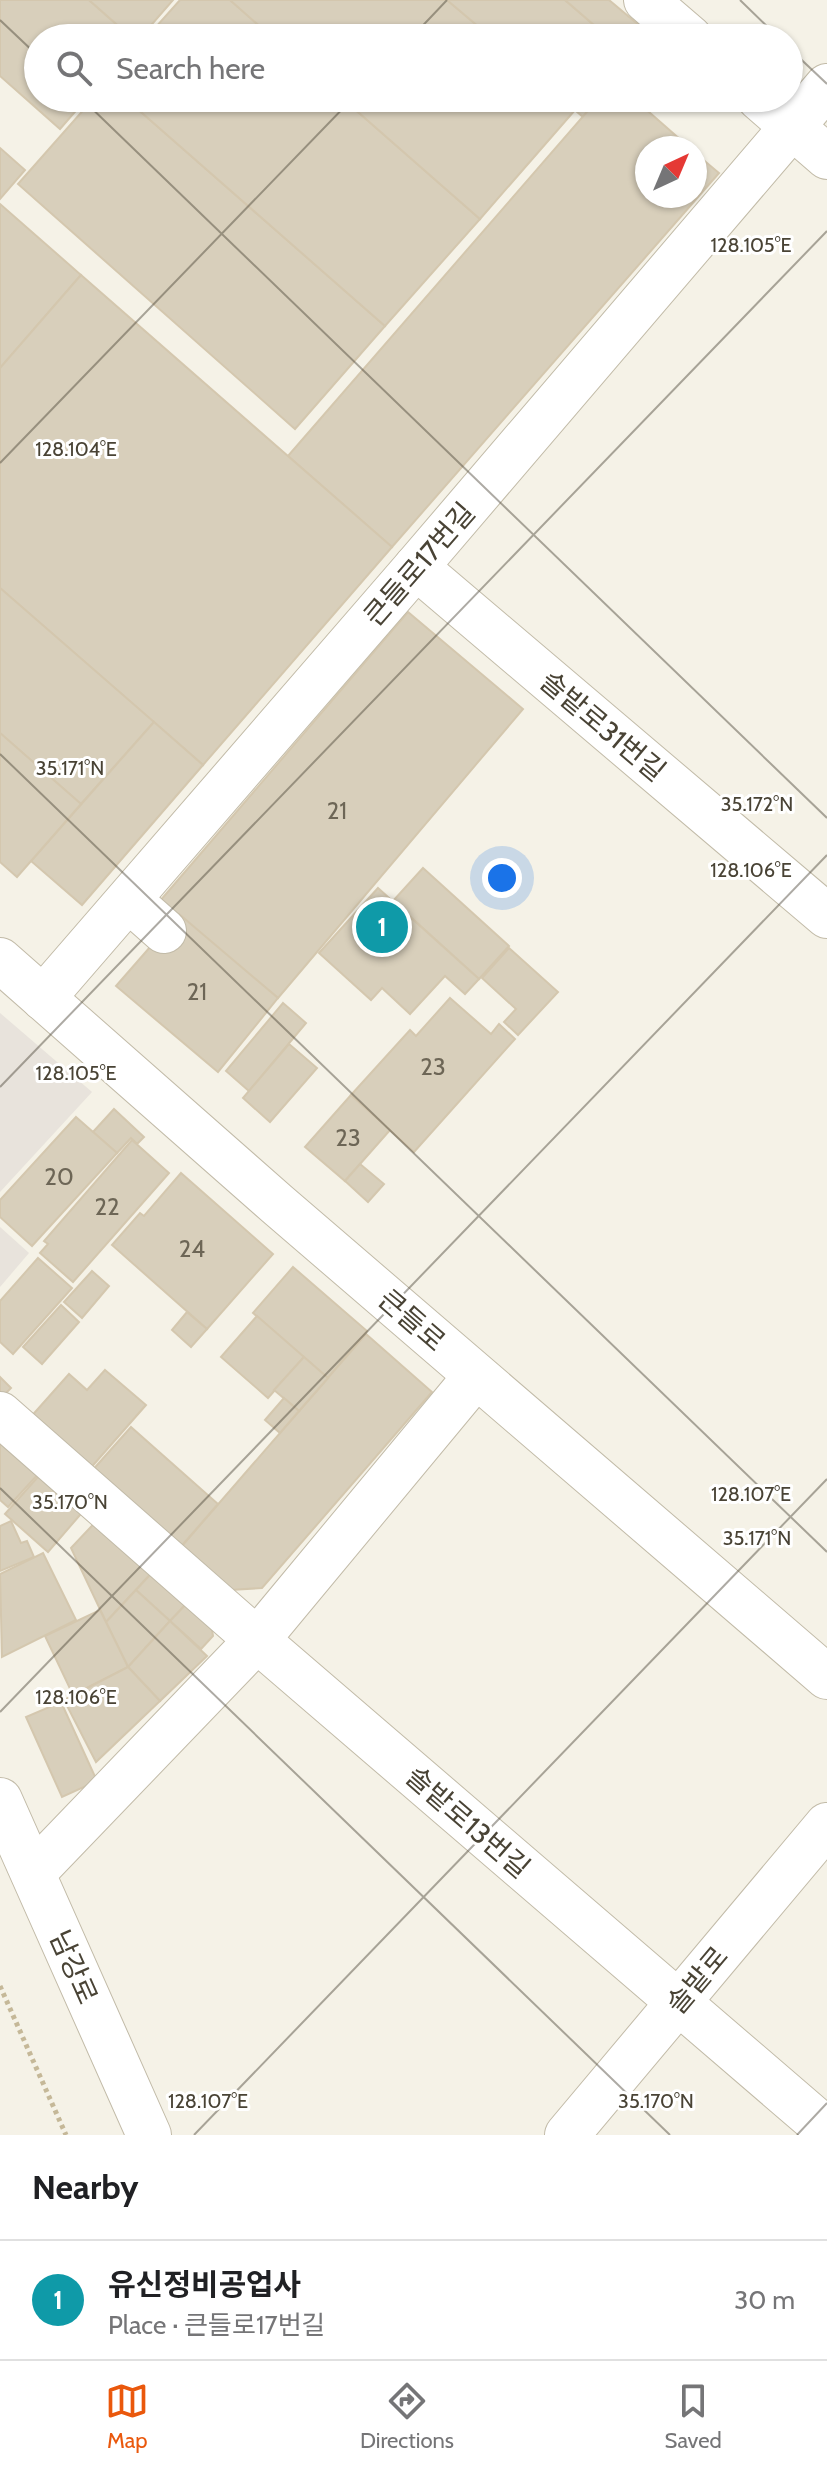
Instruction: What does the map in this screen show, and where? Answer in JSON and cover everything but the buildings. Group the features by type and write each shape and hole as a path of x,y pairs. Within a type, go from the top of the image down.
{"street":[{"name":"큰들로17번길","path":"43,998 128,885 416,567 827,86"},
{"path":"775,112 827,157"},
{"name":"솔밭로31번길","path":"416,567 827,916"},
{"path":"128,885 164,931"},
{"name":"큰들로","path":"0,960 476,1376 827,1677"},
{"path":"33,1873 257,1640 476,1376"},
{"name":"솔밭로13번길","path":"0,1414 257,1640 827,2130"},
{"name":"남강로","path":"0,1800 149,2135"},
{"name":"솔밭로","path":"567,2135 827,1825"}],"path":[{"path":"0,1986 66,2135"}],"shaded area":[{"path":"0,1013 92,1092 0,1192"},
{"path":"0,1227 29,1253 0,1287"}],"place":[{"name":"유신정비공업사","path":"382,927"}]}
